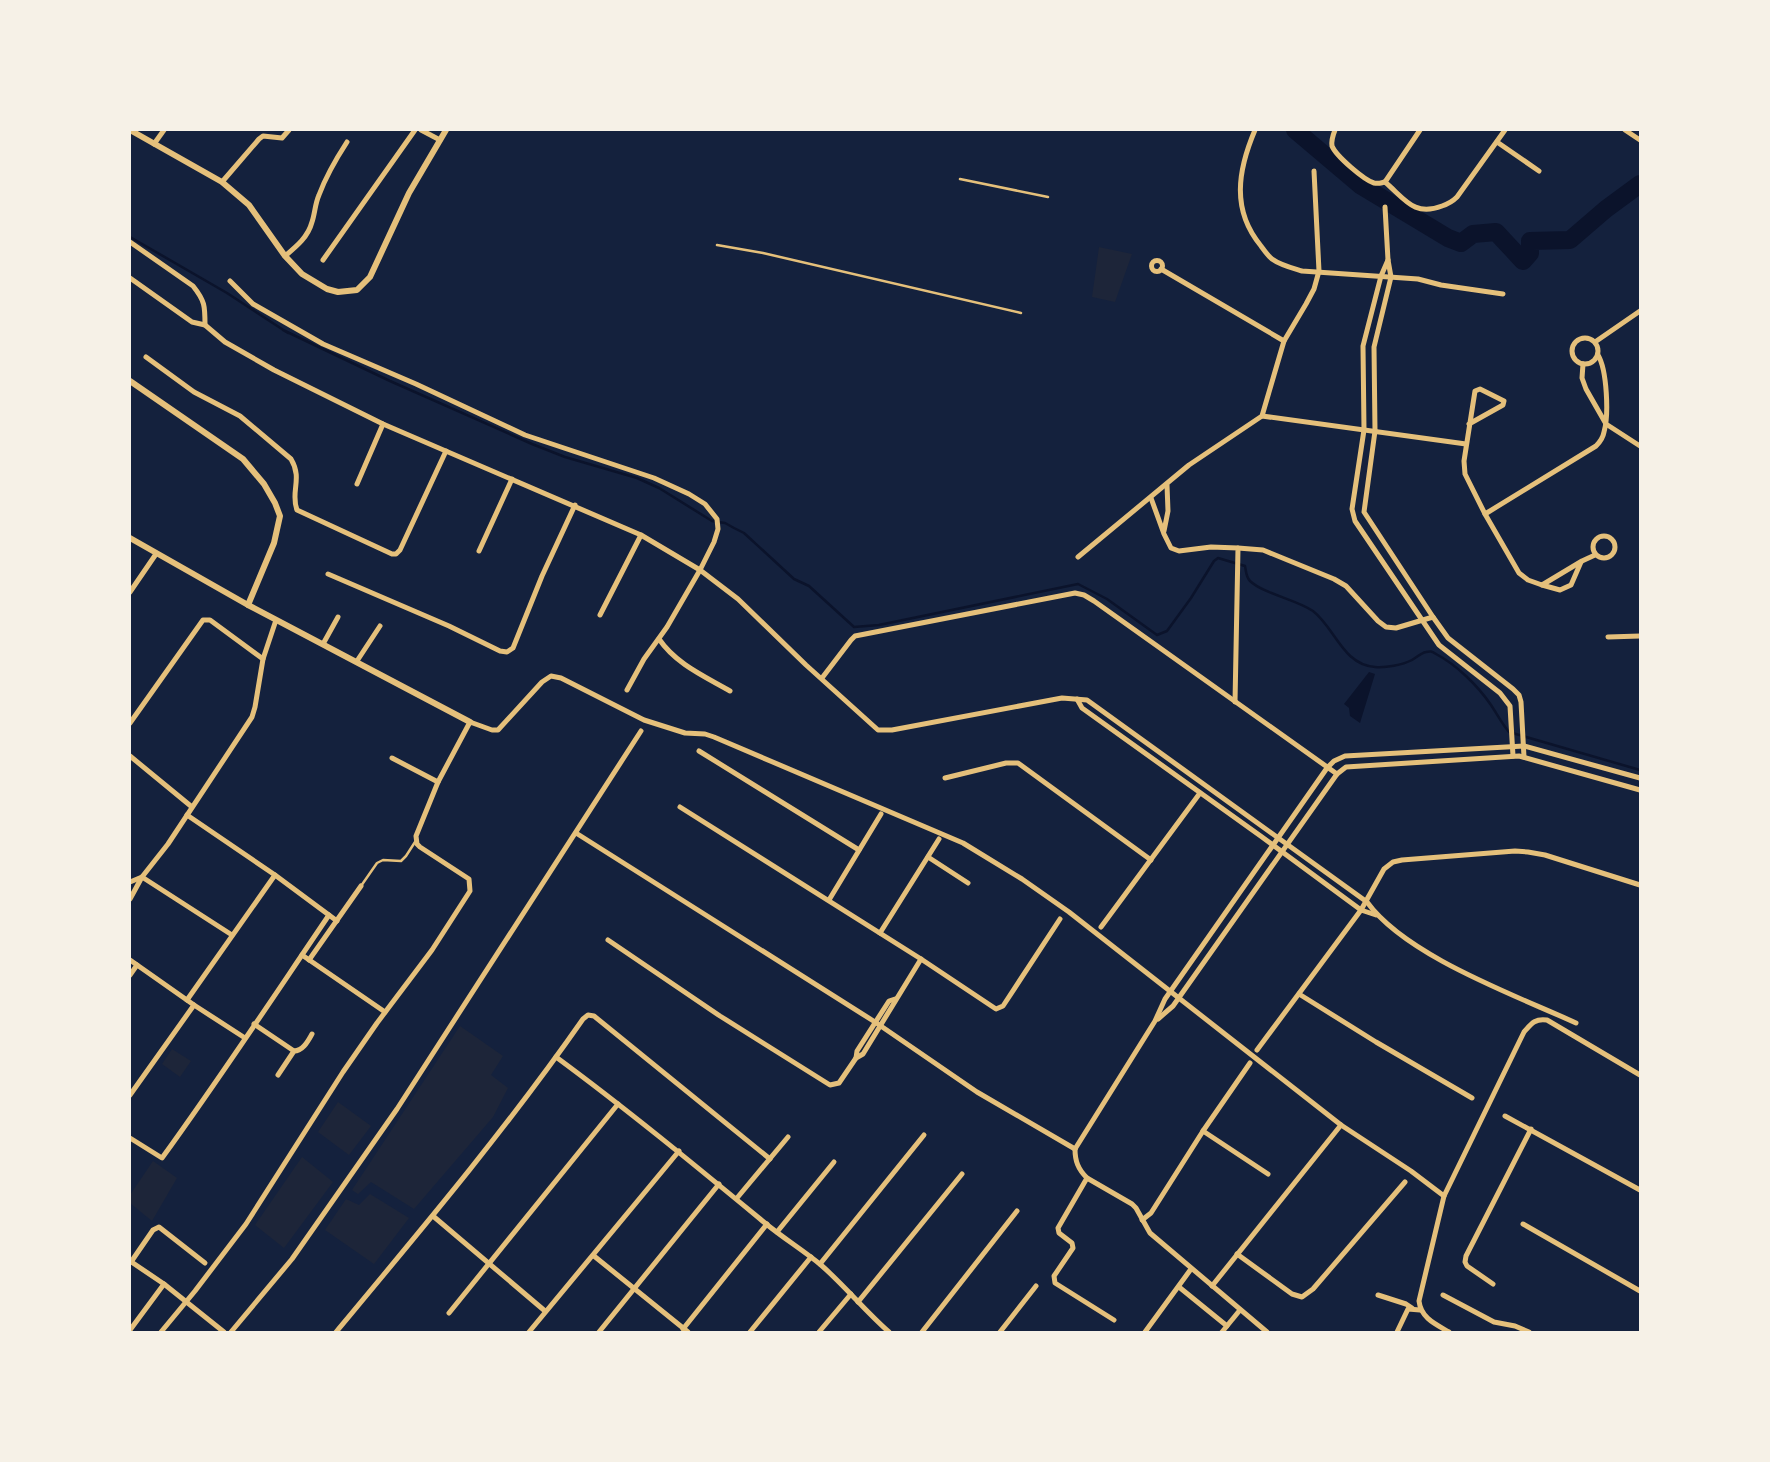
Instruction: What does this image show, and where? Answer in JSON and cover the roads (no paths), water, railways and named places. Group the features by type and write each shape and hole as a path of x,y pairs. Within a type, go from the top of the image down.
{"street":[{"path":"130,130 222,182 249,205 285,256 302,274 327,289 338,292 357,290 370,277 409,193 446,130"},
{"path":"154,144 164,130"},
{"path":"222,182 259,139 263,136 282,138 289,130"},
{"path":"323,260 415,130"},
{"path":"421,130 440,140"},
{"path":"1255,130 1241,174 1242,212 1255,239 1271,258 1302,271 1418,279 1503,294"},
{"path":"1335,130 1331,140 1335,150 1370,181 1378,183 1385,182 1420,130"},
{"path":"1385,182 1413,207 1431,211 1457,197 1506,130"},
{"path":"1625,130 1640,140"},
{"path":"285,256 299,245 308,232 324,182 347,142"},
{"path":"1497,142 1539,171"},
{"path":"1078,557 1189,466 1262,416 1284,341 1310,296 1319,271 1314,171"},
{"path":"1385,207 1391,277 1374,347 1375,431 1364,512 1448,638 1519,695 1524,757"},
{"path":"130,242 193,286 205,306 205,325"},
{"path":"1388,260 1381,276 1363,345 1364,430 1352,509 1355,522 1438,645 1506,699 1510,706 1513,756"},
{"path":"1161,270 1284,341"},
{"path":"130,278 192,322 205,325 225,342 274,370 383,424 641,535 700,570 738,599 874,728 892,730 1062,698 1087,700 1367,902 1376,915 1411,942 1449,964 1576,1023"},
{"path":"230,281 253,304 323,344 525,435 654,478 705,504 717,519 718,529 714,542 700,570 627,690"},
{"path":"1595,342 1640,311"},
{"path":"1485,514 1596,446 1601,440 1606,424 1605,378 1598,347 1591,340 1582,339 1573,347 1574,357 1583,364 1590,364 1598,355"},
{"path":"146,357 194,392 240,416 291,459 296,466 298,479 296,510 392,554 400,550 446,451"},
{"path":"1583,364 1582,378 1586,389 1606,424 1640,446"},
{"path":"130,382 243,460 264,484 275,503 279,516 274,543 248,605"},
{"path":"1469,424 1503,405 1504,401 1476,389 1469,424 1466,444 1465,474 1519,573 1528,580 1559,590 1571,585 1582,561"},
{"path":"1262,416 1466,444"},
{"path":"357,484 383,424"},
{"path":"479,551 512,479"},
{"path":"1164,534 1168,510 1167,485"},
{"path":"1150,498 1171,548 1179,551 1211,547 1263,550 1346,586 1386,627 1396,628 1433,617"},
{"path":"328,574 507,652 513,648 575,505"},
{"path":"600,615 641,535"},
{"path":"1542,585 1595,555 1605,559 1612,556 1615,549 1612,539 1605,536 1597,538 1592,548 1595,555"},
{"path":"130,538 248,605 470,722 498,730 542,682 551,676 558,677 644,720 685,733 714,737 963,844 1022,879 1069,912 1341,1125 1444,1196"},
{"path":"1235,702 1238,548"},
{"path":"130,592 156,554"},
{"path":"822,678 855,636 1075,593 1094,601 1337,774"},
{"path":"323,644 338,617"},
{"path":"130,723 202,620 210,620 263,659"},
{"path":"130,899 142,877 168,844 252,717 263,659 276,620"},
{"path":"357,661 380,626"},
{"path":"1608,637 1640,636"},
{"path":"659,639 668,652 684,664 730,691"},
{"path":"1077,699 1082,708 1129,743 1361,910 1376,915"},
{"path":"161,1332 246,1224 343,1072 432,950 470,891 470,883 465,875 420,848 416,841 416,832 438,782 470,722"},
{"path":"231,1332 292,1259 397,1109 641,731"},
{"path":"1129,743 1136,736"},
{"path":"1267,1332 1150,1233 1136,1208 1087,1178 1077,1165 1075,1149 1183,972 1327,768 1345,756 1512,745 1640,778"},
{"path":"699,751 859,850"},
{"path":"130,756 192,807"},
{"path":"1155,1021 1173,1006 1341,770 1351,766 1513,756 1640,790"},
{"path":"392,758 438,782"},
{"path":"945,778 1018,762 1151,860"},
{"path":"1180,778 1184,769"},
{"path":"1101,927 1200,793"},
{"path":"1223,809 1228,802"},
{"path":"680,807 996,1009 1000,1008 1060,919"},
{"path":"829,900 881,814"},
{"path":"187,815 337,921"},
{"path":"576,833 878,1024 977,1092 1075,1149"},
{"path":"880,933 939,839"},
{"path":"1257,1050 1367,902 1384,869 1397,860 1516,851 1545,855 1640,885"},
{"path":"928,857 968,883"},
{"path":"187,1000 275,875"},
{"path":"130,882 142,877"},
{"path":"142,877 232,935"},
{"path":"309,960 360,886"},
{"path":"130,1138 162,1158 329,915"},
{"path":"608,940 720,1016 830,1085 839,1083 856,1058 857,1051 894,1004 921,959"},
{"path":"302,955 385,1012"},
{"path":"130,960 245,1038"},
{"path":"130,975 137,965"},
{"path":"1183,972 1191,980"},
{"path":"1299,994 1472,1098"},
{"path":"130,1095 194,1005"},
{"path":"336,1332 433,1216 588,1015 594,1016 770,1159"},
{"path":"1420,1310 1419,1301 1444,1196 1524,1032 1534,1021 1547,1020 1557,1025 1640,1075"},
{"path":"254,1024 294,1051"},
{"path":"278,1075 294,1051 302,1048 312,1034"},
{"path":"556,1058 679,1151 766,1224 820,1264 889,1332"},
{"path":"1142,1220 1151,1213 1250,1063"},
{"path":"449,1313 618,1104"},
{"path":"1505,1116 1640,1190"},
{"path":"1212,1286 1341,1125"},
{"path":"1493,1284 1467,1266 1466,1256 1531,1129"},
{"path":"1203,1131 1268,1174"},
{"path":"820,1264 924,1135"},
{"path":"737,1198 788,1137"},
{"path":"529,1332 679,1151"},
{"path":"777,1232 834,1163"},
{"path":"858,1302 962,1174"},
{"path":"1087,1178 1058,1228 1059,1233 1072,1243 1073,1248 1053,1280 1114,1320"},
{"path":"1237,1254 1292,1294 1302,1297 1405,1182"},
{"path":"599,1332 719,1184"},
{"path":"922,1332 1017,1211"},
{"path":"433,1216 545,1311"},
{"path":"594,1256 686,1331 766,1224"},
{"path":"1523,1224 1640,1291"},
{"path":"205,1263 159,1227 153,1230 130,1262 164,1284 224,1332"},
{"path":"750,1332 811,1257"},
{"path":"1145,1332 1191,1269"},
{"path":"130,1330 164,1284"},
{"path":"1000,1332 1036,1286"},
{"path":"1179,1287 1227,1326"},
{"path":"819,1332 851,1294"},
{"path":"1378,1295 1420,1310 1429,1320 1449,1332"},
{"path":"1443,1295 1494,1322 1529,1332"},
{"path":"1397,1332 1404,1315 1412,1308"},
{"path":"1222,1332 1240,1310"}],"lane":[{"path":"960,179 1048,197"},
{"path":"717,245 763,253 1021,313"},
{"path":"360,886 377,863 383,860 401,861 416,841"}],"waterway":[{"path":"1295,130 1360,185 1448,238 1461,243 1473,234 1496,232 1523,261 1530,253 1530,241 1570,240 1640,184"},
{"path":"130,237 227,293 288,333 283,330 390,381 532,444 565,457 637,478 659,488 712,521 725,523 744,533 794,579 809,586 854,627 879,625 1078,584 1107,599 1157,635 1167,631 1218,558 1245,566 1248,578 1256,586 1313,611 1347,653 1364,665 1394,666 1432,652 1452,664 1473,683 1509,732 1640,770"}]}
